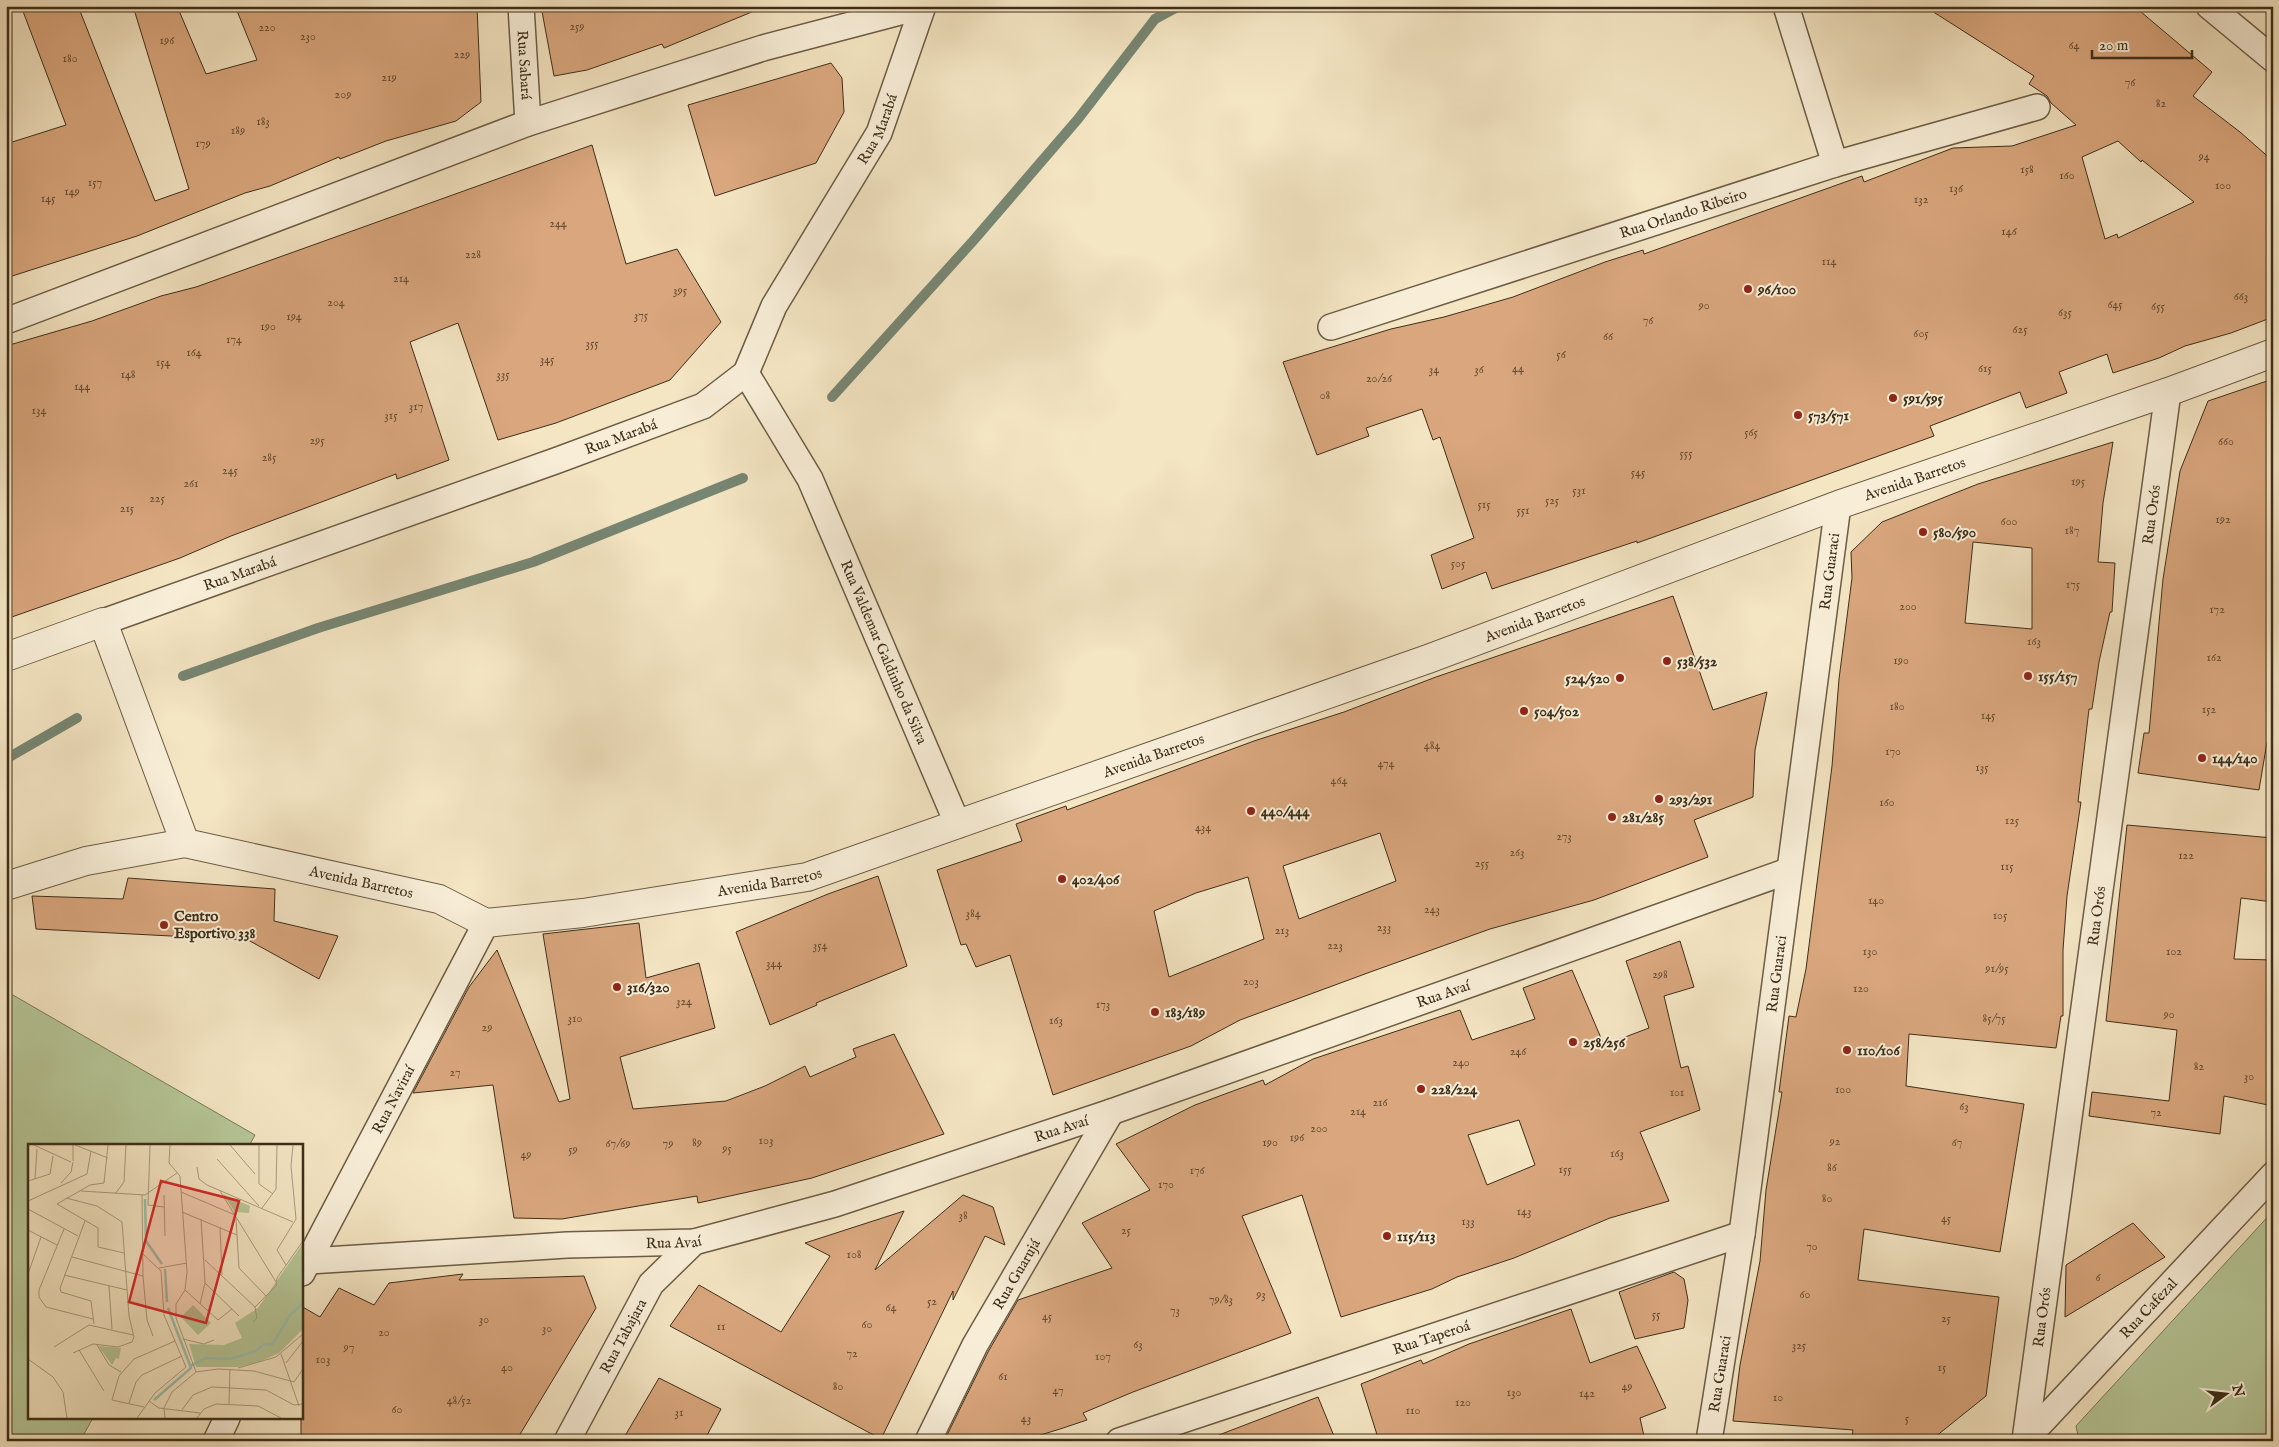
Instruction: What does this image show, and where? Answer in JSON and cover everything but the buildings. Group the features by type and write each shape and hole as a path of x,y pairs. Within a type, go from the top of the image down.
{"street":[{"name":"Rua Sabará","path":"521,6 528,123"},
{"name":"Rua Marabá","path":"6,321 528,123 763,48 923,6"},
{"name":"Rua Marabá","path":"102,622 558,460 703,406 746,373 774,306 879,133 923,6"},
{"path":"1786,6 1835,164"},
{"path":"2210,6 2273,59"},
{"name":"Rua Orlando Ribeiro","path":"1331,328 1835,164 2037,106"},
{"name":"Avenida Barretos","path":"6,886 86,861 185,843 438,899 486,924 583,913 807,877 1428,659 1838,505 2168,392 2273,353"},
{"name":"Rua Valdemar Galdinho da Silva","path":"746,373 810,480 958,825"},
{"name":"Rua Orós","path":"2025,1441 2168,392"},
{"name":"Rua Guaraci","path":"1709,1441 1742,1234 1788,871 1838,505"},
{"path":"6,657 102,622 185,843"},
{"name":"Rua Avaí","path":"305,1268 567,1246 694,1242 835,1204 1111,1112 1788,871"},
{"name":"Rua Naviraí","path":"305,1268 486,924"},
{"name":"Rua Guarujá","path":"928,1441 975,1344 1111,1112"},
{"name":"Rua Cafezal","path":"2025,1441 2273,1175"},
{"name":"Rua Taperoá","path":"1119,1441 1742,1234"},
{"name":"Rua Tabajara","path":"567,1441 651,1284 694,1242"},
{"path":"216,1441 227,1420"}],"green space":[{"path":"6,991 255,1135 250,1144 28,1144 28,1420 92,1420 80,1441 6,1441"},
{"path":"2273,1211 2273,1441 2079,1441 2076,1426"}],"waterway":[{"path":"832,397 973,241 1078,119 1155,19 1179,6"},
{"path":"183,676 318,628 533,562 743,478"},
{"path":"6,759 77,718"}],"place":[{"name":"96/100","path":"1748,289"},
{"name":"591/595","path":"1893,398"},
{"name":"573/571","path":"1798,415"},
{"name":"580/590","path":"1923,532"},
{"name":"538/532","path":"1667,661"},
{"name":"155/157","path":"2028,676"},
{"name":"524/520","path":"1620,678"},
{"name":"504/502","path":"1524,711"},
{"name":"144/140","path":"2202,758"},
{"name":"293/291","path":"1659,799"},
{"name":"440/444","path":"1251,811"},
{"name":"281/285","path":"1612,817"},
{"name":"402/406","path":"1062,879"},
{"name":"Centro Esportivo 338","path":"164,925"},
{"name":"316/320","path":"617,987"},
{"name":"183/189","path":"1155,1012"},
{"name":"258/256","path":"1573,1042"},
{"name":"110/106","path":"1847,1050"},
{"name":"228/224","path":"1421,1089"},
{"name":"115/113","path":"1387,1236"}]}
